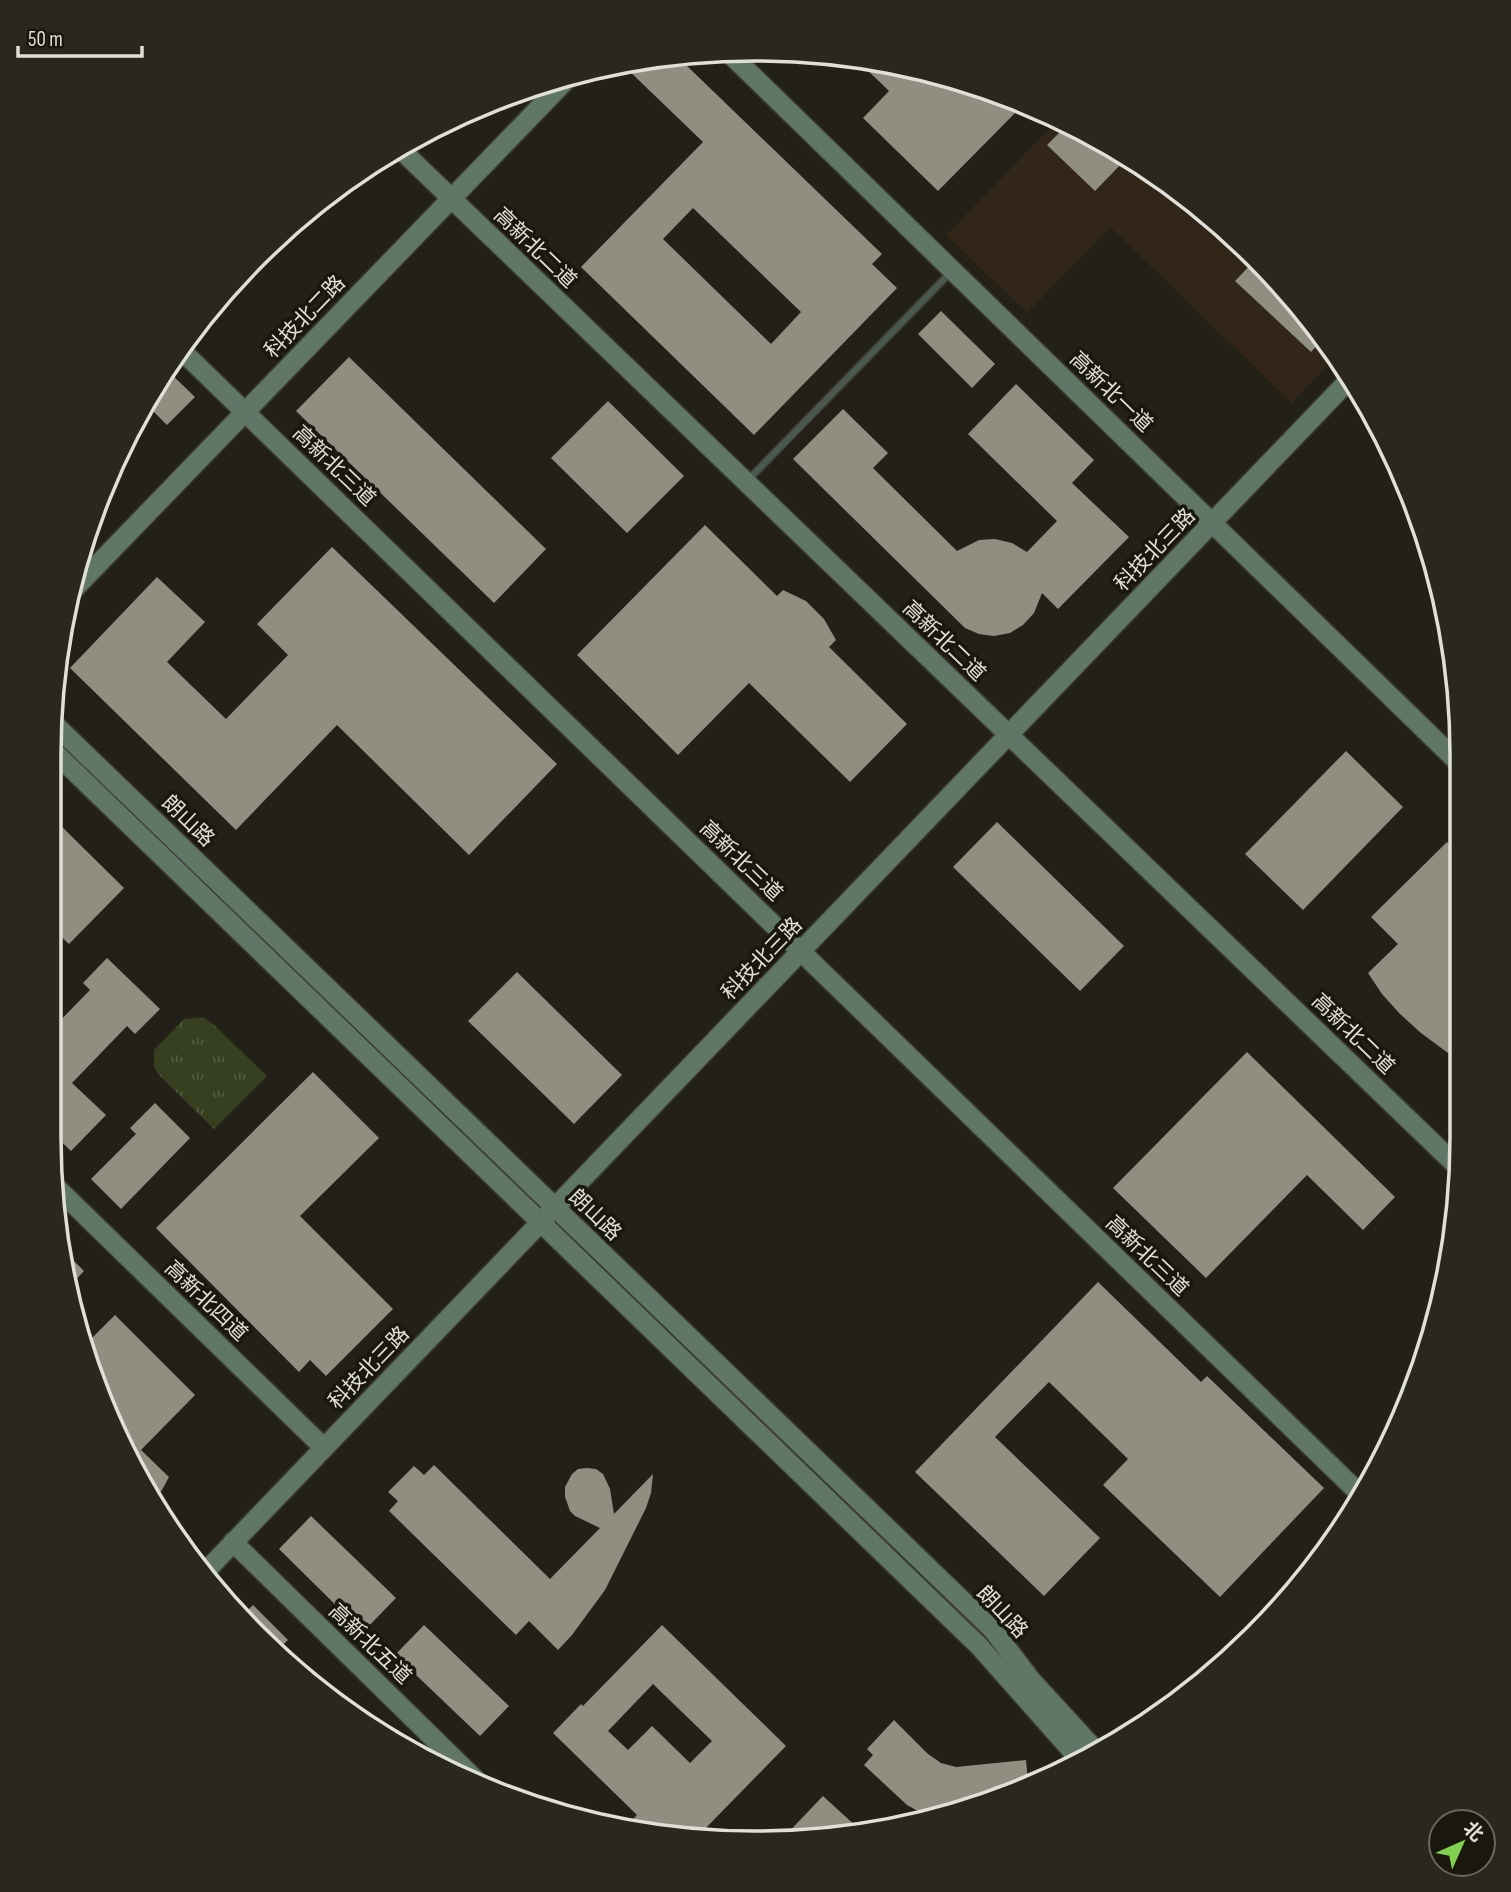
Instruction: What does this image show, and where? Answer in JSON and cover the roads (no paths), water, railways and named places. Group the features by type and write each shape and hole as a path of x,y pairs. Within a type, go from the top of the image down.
{"street":[{"name":"高新北一道","path":"738,62 1450,754"},
{"name":"科技北二路","path":"85,578 555,91"},
{"name":"高新北二道","path":"406,155 1449,1158"},
{"name":"高新北三道","path":"188,357 1354,1488"},
{"name":"科技北三路","path":"210,1565 1343,386"},
{"name":"朗山路","path":"62,732 993,1630 1031,1680 1090,1745"},
{"name":"朗山路","path":"61,759 979,1646 1074,1753"},
{"name":"高新北四道","path":"64,1195 324,1448"},
{"name":"高新北五道","path":"233,1542 460,1765"}],"lane":[{"path":"746,482 952,270"}]}
